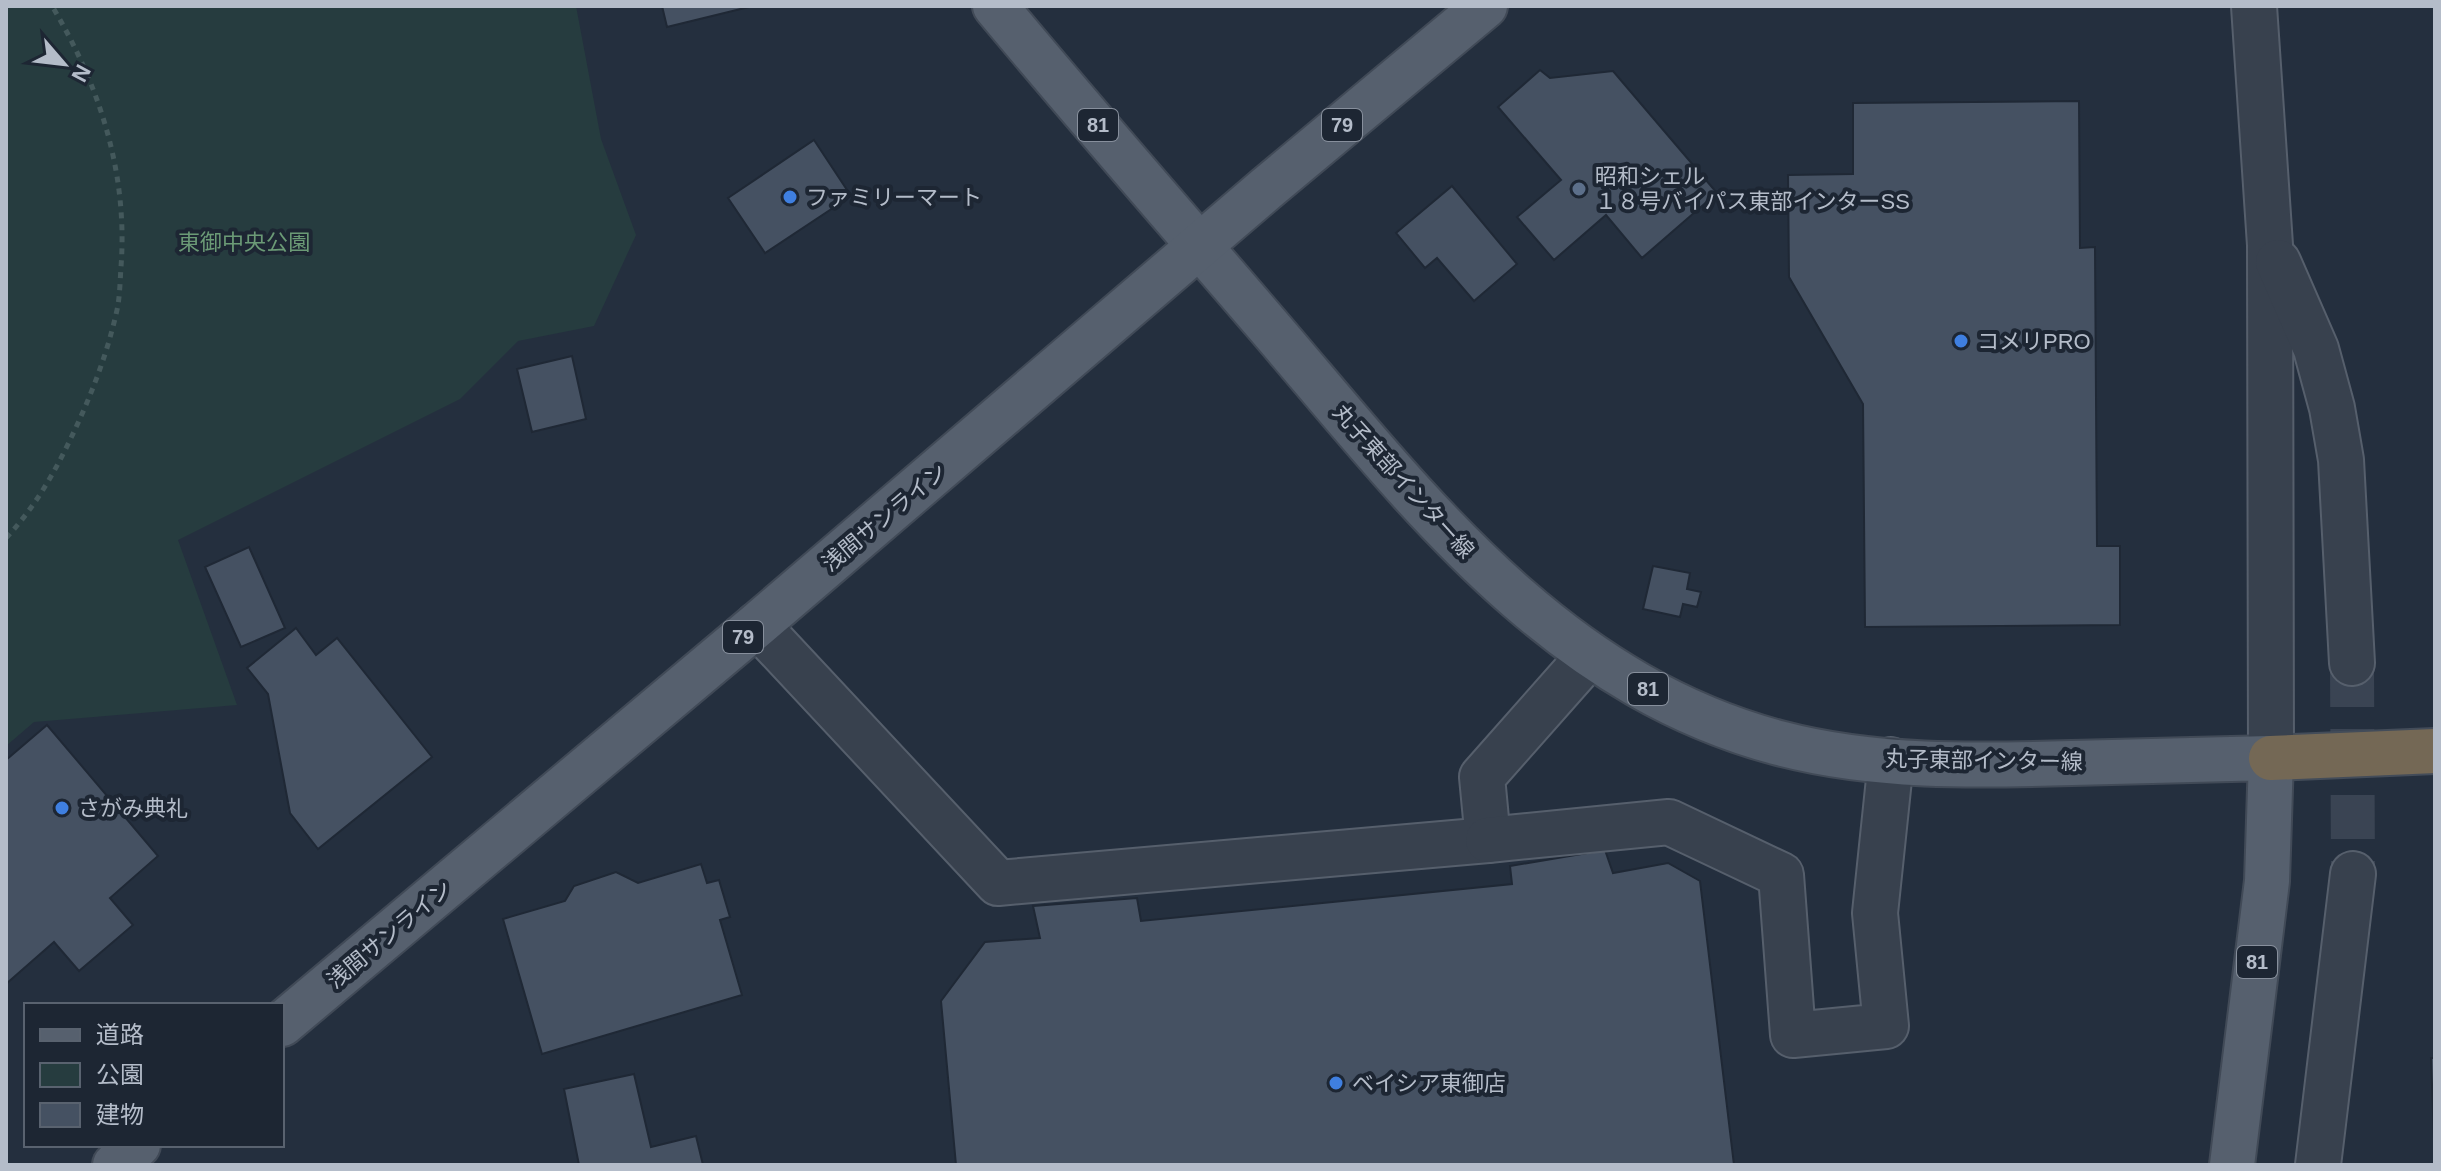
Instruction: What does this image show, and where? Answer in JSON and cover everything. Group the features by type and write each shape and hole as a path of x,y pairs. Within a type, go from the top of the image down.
{"highway":[{"path":"2271,758 2435,751"}],"main road":[{"name":"81","path":"995,6 1199,245"},
{"name":"浅間サンライン","path":"284,1022 1485,6"},
{"name":"丸子東部インター線","path":"1199,245 1428,511 1513,596 1589,656 1677,705 1779,743 1891,760 2019,764 2271,758"},
{"name":"81","path":"2232,1165 2267,881 2271,758"},
{"path":"115,1165 136,1147"}],"street":[{"path":"2254,6 2270,245 2271,758"},
{"path":"2270,245 2316,349 2332,408 2341,460 2352,663"},
{"path":"757,625 998,883 1669,822 1781,875 1793,1035 1886,1026 1875,913 1891,760"},
{"path":"1488,840 1482,777 1589,656"},
{"path":"2318,1165 2353,874"}],"path":[{"path":"6,538 28,515 65,454 100,373 118,307 123,236 118,171 102,109 92,84 76,46 52,6"}],"green space":[{"name":"東御中央公園","path":"6,6 576,6 601,139 636,235 594,326 518,341 460,399 178,540 237,705 34,722 6,746"}],"building":[{"path":"662,6 753,6 667,27"},
{"path":"1540,70 1550,78 1613,71 1717,193 1642,258 1606,215 1554,260 1517,217 1561,180 1498,107"},
{"name":"コメリPRO","path":"2079,101 2080,248 2095,247 2097,546 2120,546 2120,625 1865,627 1863,404 1789,277 1788,175 1853,174 1853,103"},
{"name":"ファミリーマート","path":"814,140 851,196 765,253 728,198"},
{"path":"1452,186 1517,264 1474,301 1437,258 1425,268 1396,233"},
{"path":"572,356 586,419 532,432 517,369"},
{"path":"249,547 285,628 241,647 205,567"},
{"path":"1653,566 1690,573 1687,589 1701,592 1697,607 1683,604 1680,617 1643,609"},
{"path":"296,628 316,655 337,638 432,757 318,849 290,813 268,694 247,668"},
{"name":"さがみ典礼","path":"47,725 158,856 110,898 133,925 79,971 54,942 6,984 6,760"},
{"name":"ベイシア東御店","path":"1605,850 1613,873 1668,863 1700,881 1734,1165 956,1165 941,1001 985,942 1040,938 1033,906 1137,898 1141,921 1512,884 1510,866"},
{"path":"701,864 707,883 719,880 730,917 720,920 742,995 542,1054 503,919 565,901 574,886 616,872 638,883"},
{"path":"2431,1058 2435,1058 2435,1165"},
{"path":"634,1074 651,1147 696,1136 703,1165 579,1165 564,1089"}],"tunnel":[{"path":"2352,663 2353,874"}],"place":[{"name":"昭和シェル １８号バイパス東部インターSS","path":"1579,189"},
{"name":"ファミリーマート","path":"790,197"},
{"name":"コメリPRO","path":"1961,341"},
{"name":"さがみ典礼","path":"62,808"},
{"name":"ベイシア東御店","path":"1336,1083"}]}
